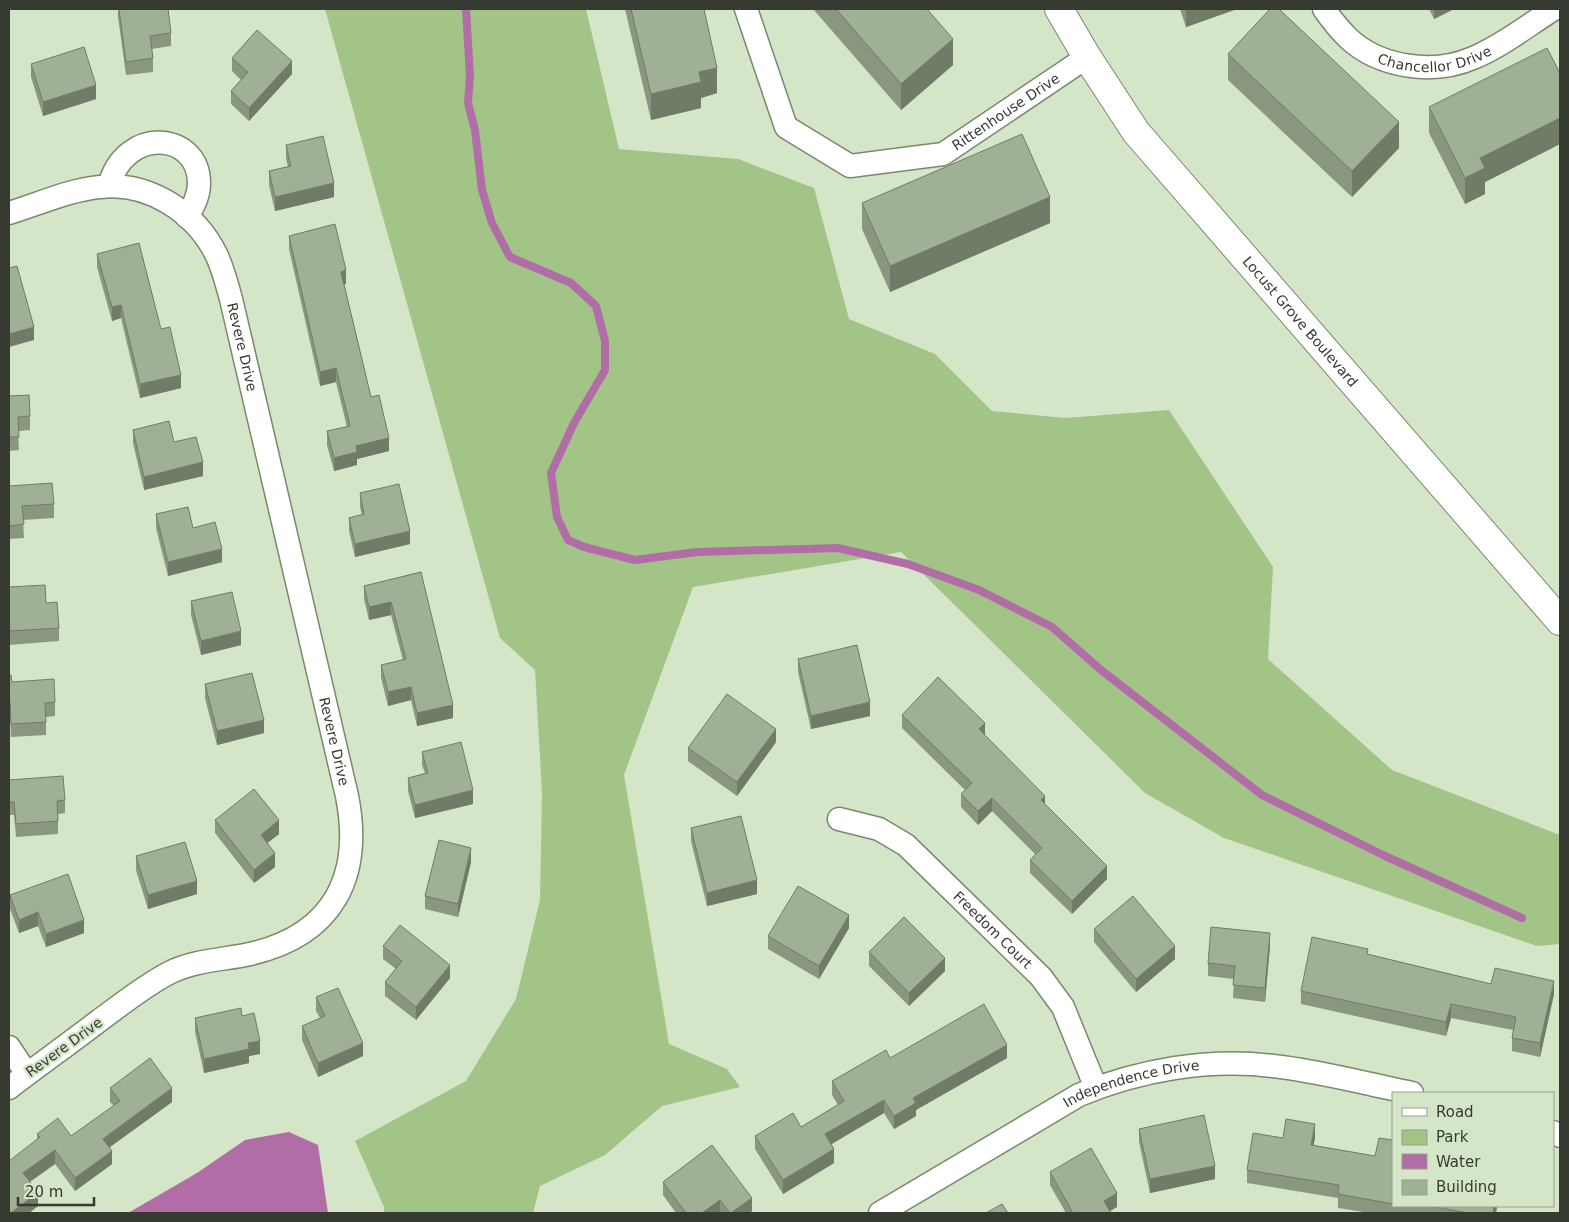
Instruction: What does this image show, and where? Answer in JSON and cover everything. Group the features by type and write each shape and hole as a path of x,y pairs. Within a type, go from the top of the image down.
{"street":[{"name":"Rittenhouse Drive","path":"746,9 786,127 850,166 943,154 1087,57"},
{"name":"Locust Grove Boulevard","path":"1059,9 1087,57 1136,132 1560,621"},
{"name":"Chancellor Drive","path":"1324,9 1349,39 1375,56 1411,66 1432,67 1449,65 1477,56 1554,9"},
{"path":"109,186 116,166 132,150 154,142 171,144 187,155 197,169 199,178 196,199 187,217"},
{"name":"Revere Drive","path":"9,213 76,191 109,186 131,188 150,193 187,217 202,232 216,254 231,299 347,796 352,830 350,859 342,884 330,907 316,924 292,940 262,951 203,962 171,972 146,987 9,1088"},
{"name":"Freedom Court","path":"839,818 880,829 906,845 1041,976 1063,1007 1096,1088"},
{"path":"9,1047 27,1074"},
{"name":"Independence Drive","path":"880,1213 1064,1104 1096,1088 1152,1072 1185,1066 1240,1064 1299,1070 1407,1092"}],"green space":[{"path":"325,9 586,9 619,149 738,159 814,188 849,319 935,354 992,411 1065,418 1169,410 1273,567 1268,659 1392,770 1560,835 1560,944 1537,946 1224,838 1145,793 901,552 693,587 624,775 669,1044 727,1069 740,1087 662,1106 605,1155 540,1186 533,1213 384,1213 384,1207 355,1141 466,1081 516,999 540,900 542,792 535,670 500,638"}],"water":[{"path":"289,1132 318,1145 328,1213 128,1213 197,1173 245,1140"}],"building":[{"path":"119,9 168,9 171,33 150,36 153,58 126,62"},
{"path":"631,9 704,9 717,68 699,72 701,82 651,94"},
{"path":"836,9 927,9 953,39 901,84"},
{"path":"1270,9 1279,9 1399,122 1352,171 1228,54"},
{"path":"257,30 292,61 249,108 231,91 248,72 232,58"},
{"path":"84,47 96,85 43,102 31,64"},
{"path":"1547,48 1560,73 1560,118 1480,158 1485,168 1465,178 1429,107"},
{"path":"1022,134 1050,197 890,266 862,203"},
{"path":"323,136 334,183 275,197 269,171 291,166 286,145"},
{"path":"335,224 346,270 341,272 371,397 379,395 389,438 356,446 357,452 334,458 327,431 350,426 336,368 320,372 289,236"},
{"path":"139,243 161,329 170,327 181,375 140,384 121,305 112,307 97,254"},
{"path":"17,266 34,327 9,334 9,268"},
{"path":"29,395 30,416 18,417 19,437 9,437 9,396"},
{"path":"169,421 174,442 196,437 203,462 144,477 133,430"},
{"path":"52,483 54,504 22,506 24,524 9,526 9,486"},
{"path":"399,484 410,531 355,544 349,518 364,514 360,493"},
{"path":"188,507 193,528 215,522 222,549 168,562 156,514"},
{"path":"421,572 453,705 417,713 411,687 388,692 381,665 406,659 391,602 369,607 364,586"},
{"path":"45,585 46,603 57,602 59,628 9,631 9,587"},
{"path":"232,592 241,631 201,641 191,601"},
{"path":"857,645 870,702 811,716 798,659"},
{"path":"252,673 264,720 217,731 205,684"},
{"path":"9,675 11,675 12,682 54,679 55,702 45,703 46,722 11,724"},
{"path":"938,677 985,723 979,729 1045,796 1041,800 1107,866 1072,901 1030,860 1042,848 992,798 978,811 961,794 972,783 902,715"},
{"path":"727,694 776,729 737,782 688,748"},
{"path":"461,742 473,790 415,805 408,778 428,773 422,752"},
{"path":"63,776 65,800 57,801 58,821 16,824 14,802 9,802 9,780"},
{"path":"254,789 279,820 261,835 275,853 254,870 215,820"},
{"path":"741,816 757,880 707,893 691,828"},
{"path":"439,840 471,848 458,904 425,896"},
{"path":"185,842 197,881 148,895 136,856"},
{"path":"68,874 84,920 46,934 38,912 19,920 10,895"},
{"path":"798,886 849,915 819,966 768,936"},
{"path":"1133,896 1175,946 1136,979 1094,929"},
{"path":"904,917 945,958 909,993 869,952"},
{"path":"400,925 450,965 416,1007 385,982 402,961 383,946"},
{"path":"1211,927 1270,933 1265,988 1233,985 1235,966 1208,963"},
{"path":"1312,937 1368,949 1367,954 1491,984 1495,968 1554,981 1540,1043 1512,1038 1516,1017 1451,1004 1446,1022 1301,991"},
{"path":"338,988 363,1043 318,1063 302,1026 325,1016 316,997"},
{"path":"984,1004 1007,1045 913,1098 916,1103 894,1116 884,1100 825,1134 834,1149 783,1180 755,1136 793,1113 801,1127 844,1101 832,1081 886,1050 890,1058"},
{"path":"241,1008 242,1016 254,1013 260,1041 248,1043 249,1049 204,1059 195,1018"},
{"path":"150,1058 172,1088 103,1139 112,1151 75,1178 55,1150 23,1173 38,1192 9,1213 9,1161 40,1137 37,1134 58,1118 71,1136 120,1101 110,1088"},
{"path":"1204,1115 1215,1166 1150,1179 1139,1129"},
{"path":"1286,1119 1315,1124 1311,1145 1375,1156 1379,1138 1392,1140 1392,1204 1338,1194 1339,1185 1247,1170 1253,1133 1283,1138"},
{"path":"712,1145 752,1198 731,1213 720,1200 702,1213 686,1213 663,1182"},
{"path":"1091,1148 1117,1193 1104,1201 1111,1213 1073,1213 1050,1172"},
{"path":"1002,1204 1008,1213 986,1213"},
{"path":"1436,1207 1494,1207 1493,1213 1468,1213"}],"waterway":[{"path":"466,9 470,76 468,103 475,130 482,190 492,223 510,257 571,283 596,306 605,341 605,370 574,423 551,473 557,517 568,540 584,547 635,560 697,552 838,548 908,564 979,590 1052,627 1101,670 1262,795 1385,856 1522,918"}]}
